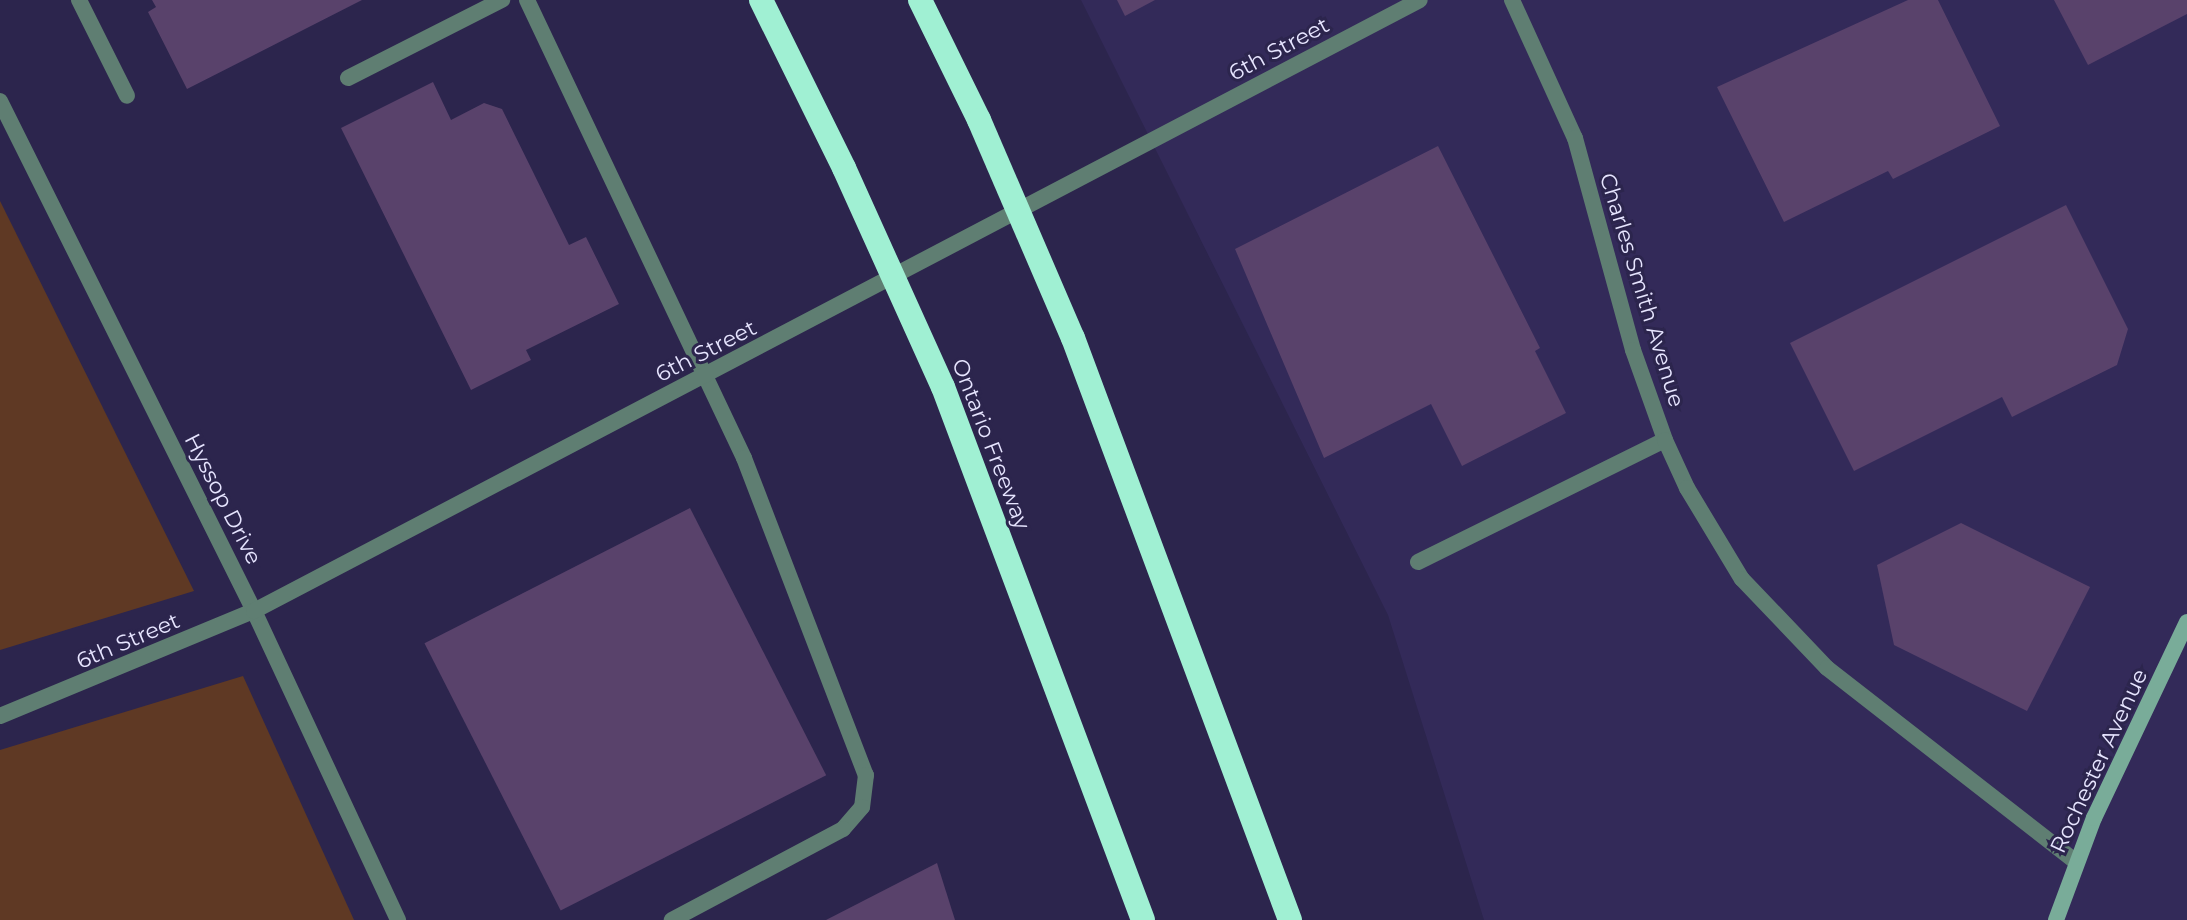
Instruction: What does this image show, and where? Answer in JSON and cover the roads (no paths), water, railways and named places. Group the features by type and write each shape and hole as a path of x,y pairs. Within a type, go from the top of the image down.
{"highway":[{"name":"Ontario Freeway","path":"761,0 844,168 943,387 1143,920"},
{"path":"920,0 979,120 1073,338 1290,920"}],"main road":[{"name":"Rochester Avenue","path":"2056,920 2076,862 2187,622"}],"street":[{"path":"79,0 127,96"},
{"path":"348,78 502,0"},
{"path":"527,0 744,458 866,775 862,807 843,829 672,920"},
{"name":"6th Street","path":"0,716 254,611 1420,0"},
{"name":"Charles Smith Avenue","path":"1512,0 1575,138 1633,350 1665,440 1718,543 1758,600 1827,668 2076,862"},
{"name":"Hyssop Drive","path":"0,101 254,611 398,920"},
{"path":"1418,562 1665,440"}]}
